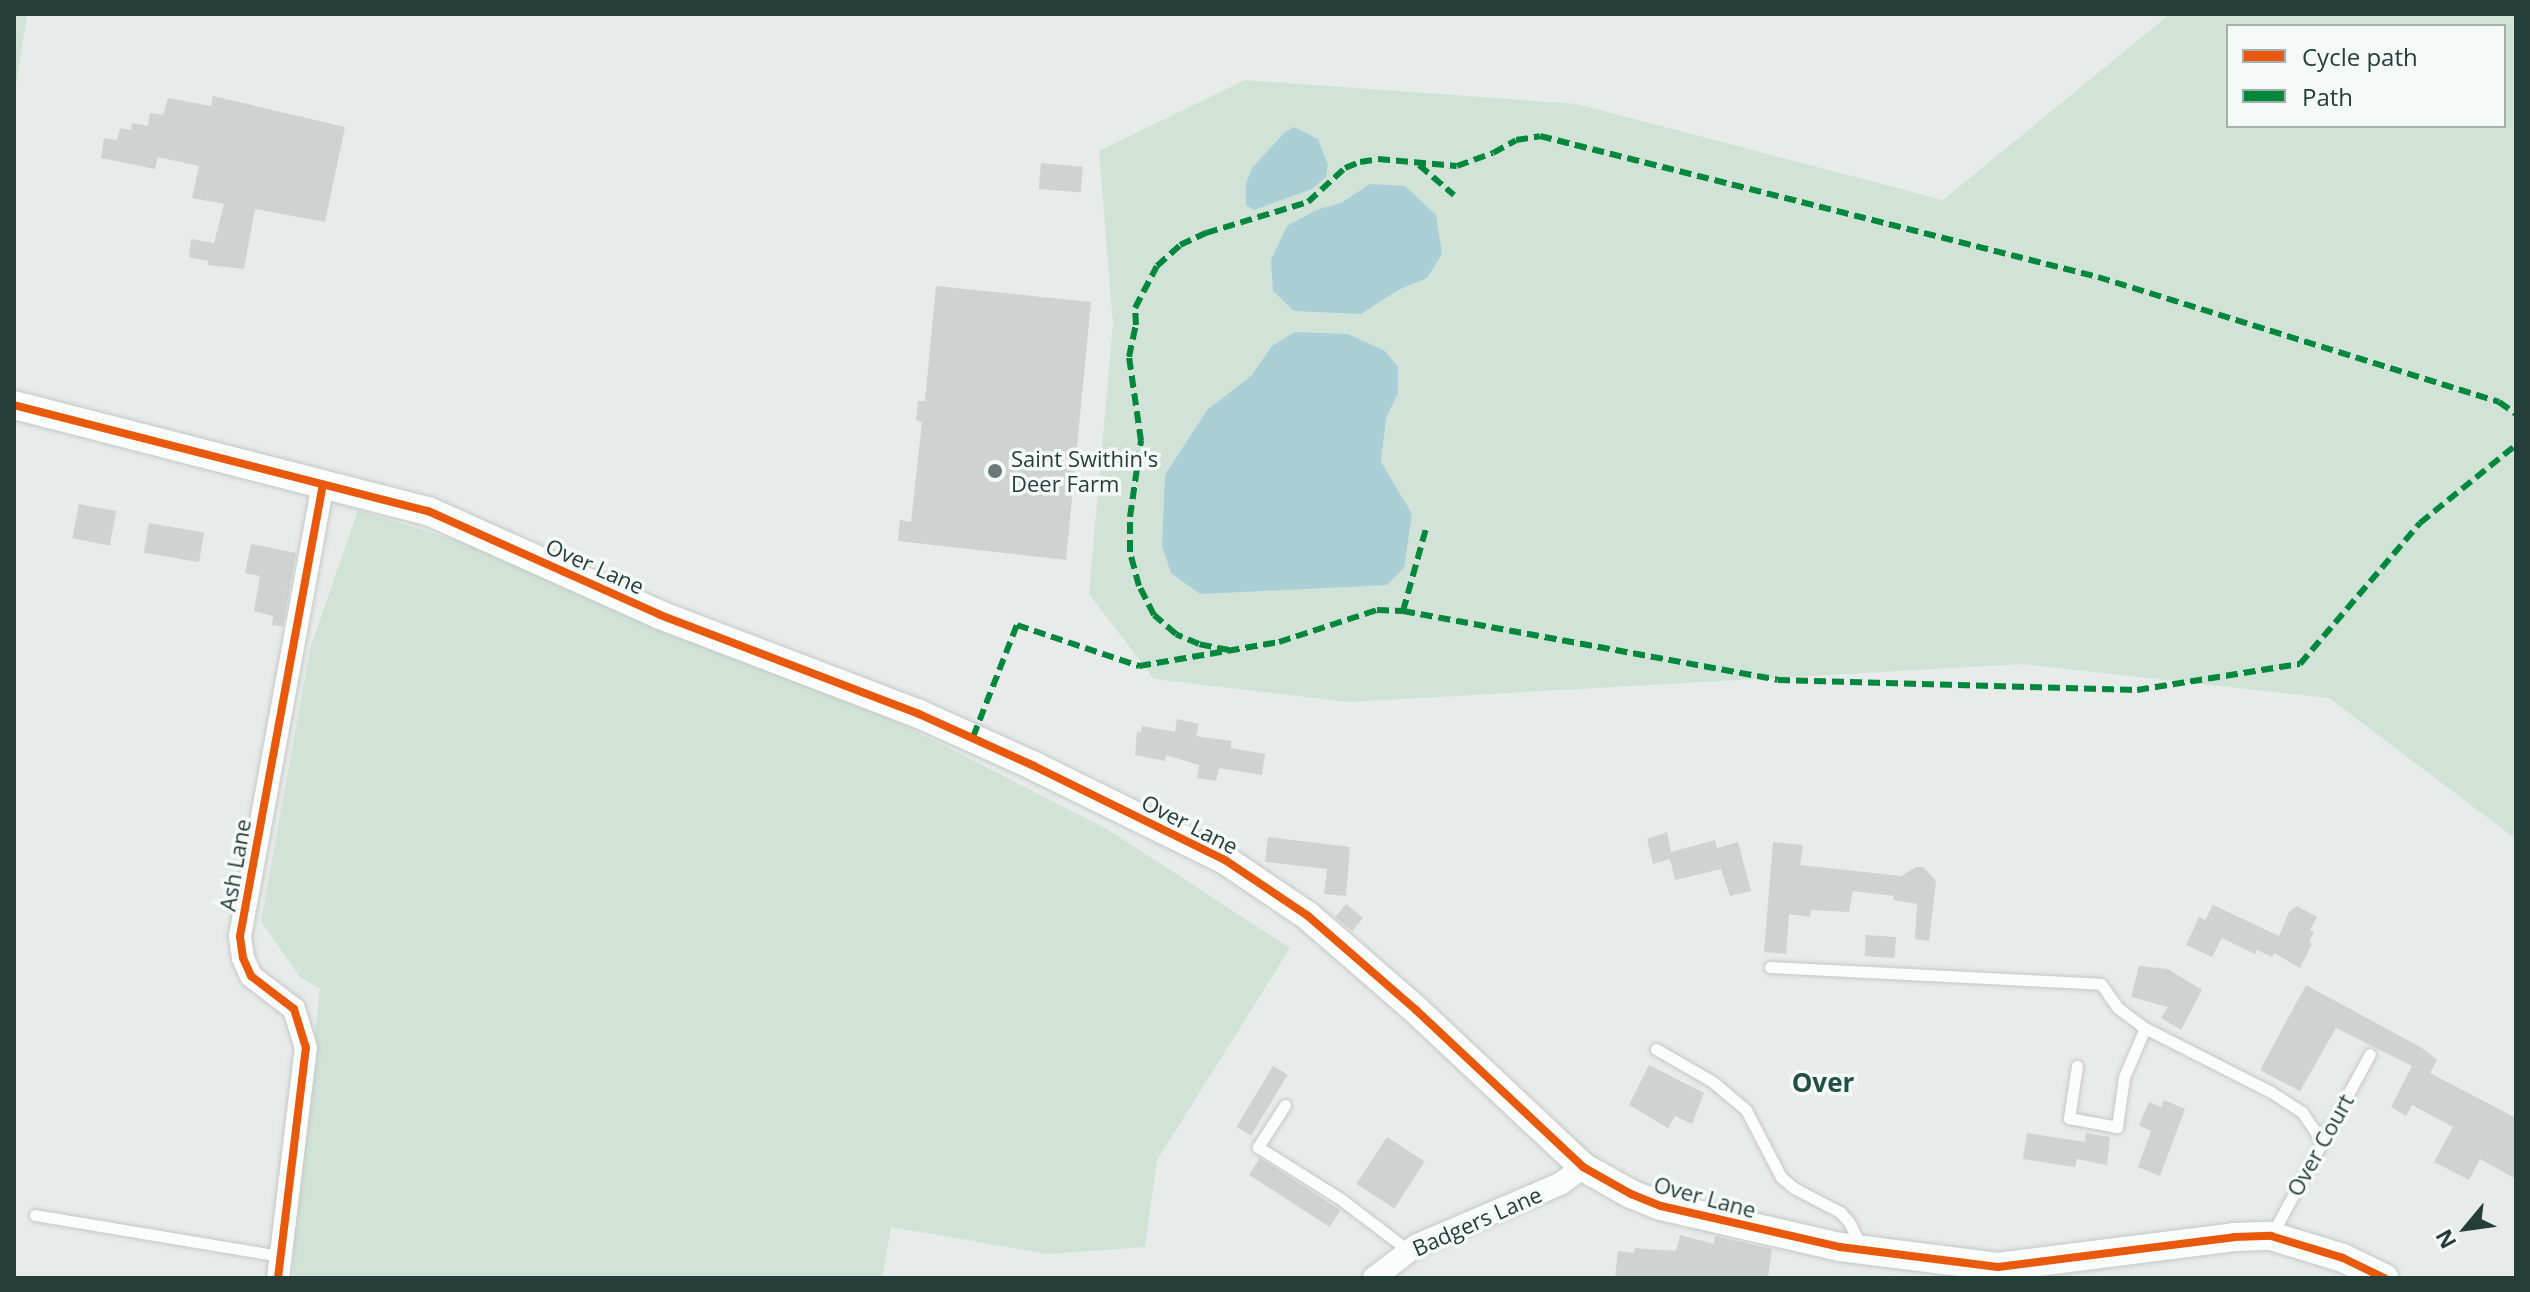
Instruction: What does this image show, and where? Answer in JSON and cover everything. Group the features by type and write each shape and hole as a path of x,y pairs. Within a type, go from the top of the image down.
{"street":[{"name":"Over Lane","path":"14,405 428,511 660,615 973,737 1225,860 1308,916 1416,1010 1583,1167 1631,1194 1661,1206 1715,1221 1966,1271 1998,1267 2052,1270 2234,1237 2271,1236 2343,1258 2384,1278"},
{"name":"Ash Lane","path":"279,1267 306,1048 294,1009 251,976 243,958 240,936 323,485"},
{"name":"Badgers Lane","path":"1374,1278 1409,1251 1560,1184 1583,1167"}],"lane":[{"path":"1770,967 2101,984 2118,1008 2145,1028 2302,1112 2322,1142"},
{"path":"2077,1066 2069,1118 2117,1127 2124,1077 2145,1028"},
{"path":"1656,1049 1713,1082 1746,1110 1781,1177 1794,1188 1840,1212 1849,1222 1862,1250"},
{"name":"Over Court","path":"2271,1236 2370,1054"},
{"path":"1285,1105 1258,1147 1342,1200 1409,1251"},
{"path":"35,1215 279,1267"}],"green space":[{"path":"14,14 27,14 14,98"},
{"path":"2170,14 2516,14 2516,839 2329,698 2022,664 1348,702 1154,679 1089,594 1113,324 1099,151 1245,80 1577,104 1943,200"},
{"path":"358,510 487,550 878,712 1107,829 1290,948 1157,1160 1145,1247 1049,1254 891,1227 882,1278 292,1278 297,1195 320,989 300,977 261,921 310,649"}],"water":[{"path":"1294,127 1318,139 1328,165 1326,177 1312,189 1254,210 1246,205 1246,184 1252,168 1285,132"},
{"path":"1370,184 1405,186 1436,215 1442,254 1427,278 1398,290 1361,314 1294,311 1273,291 1271,260 1287,226 1316,210 1341,203"},
{"path":"1295,332 1348,334 1385,351 1398,367 1398,393 1386,418 1381,462 1412,514 1404,568 1387,585 1200,594 1171,573 1162,546 1165,475 1207,410 1251,376 1272,346"}],"building":[{"path":"213,96 345,127 325,222 255,209 244,269 208,265 208,261 189,257 191,239 214,243 224,204 192,198 199,166 158,157 155,169 101,158 104,138 117,140 120,128 131,130 132,123 148,126 150,113 163,115 168,98 211,106"},
{"path":"1041,163 1083,167 1081,193 1039,189"},
{"name":"Saint Swithin's Deer Farm","path":"936,286 1091,302 1066,560 898,541 900,520 911,522 922,422 916,420 918,401 925,401"},
{"path":"79,504 116,511 110,546 72,538"},
{"path":"149,523 204,533 199,562 144,553"},
{"path":"251,544 296,553 283,627 272,625 273,616 254,611 260,576 245,573"},
{"path":"1177,719 1199,724 1196,736 1231,741 1231,748 1265,754 1262,775 1219,768 1216,781 1197,778 1199,765 1166,755 1165,761 1135,755 1137,732 1141,733 1142,726 1175,732"},
{"path":"1667,832 1671,852 1715,840 1717,848 1738,842 1751,891 1730,896 1721,869 1675,880 1670,859 1653,864 1647,839"},
{"path":"1268,837 1350,847 1346,896 1324,894 1327,869 1265,862"},
{"path":"1773,842 1803,845 1800,865 1901,876 1916,867 1923,867 1936,881 1929,941 1915,939 1917,904 1893,900 1894,896 1853,891 1849,912 1811,910 1810,917 1789,914 1786,954 1764,952"},
{"path":"1346,904 1363,918 1352,931 1335,917"},
{"path":"2213,905 2279,936 2289,912 2297,906 2317,917 2310,930 2314,932 2309,942 2312,944 2300,968 2274,953 2272,957 2257,950 2255,954 2222,938 2212,957 2186,945 2199,917 2205,920"},
{"path":"1866,935 1896,937 1894,958 1865,956"},
{"path":"2139,966 2168,969 2202,990 2181,1030 2161,1018 2168,1007 2131,997"},
{"path":"2306,985 2422,1048 2437,1060 2430,1073 2516,1118 2516,1179 2480,1159 2469,1180 2434,1162 2453,1127 2412,1105 2406,1116 2391,1107 2412,1066 2336,1028 2300,1091 2260,1070"},
{"path":"1649,1065 1704,1093 1692,1124 1675,1116 1668,1128 1629,1105"},
{"path":"1273,1066 1288,1075 1251,1136 1236,1127"},
{"path":"2164,1100 2185,1109 2160,1176 2138,1167 2151,1131 2139,1125 2149,1102 2161,1107"},
{"path":"2027,1133 2085,1142 2086,1133 2110,1137 2107,1165 2077,1159 2075,1167 2023,1159"},
{"path":"1387,1137 1425,1162 1394,1208 1357,1184"},
{"path":"1260,1158 1341,1210 1330,1227 1249,1175"},
{"path":"1680,1235 1714,1244 1715,1236 1772,1249 1768,1278 1615,1278 1618,1251 1634,1253 1635,1248 1676,1251"}],"marked path":[{"path":"1229,650 1199,644 1176,634 1154,615 1139,586 1130,552 1130,517 1141,441 1129,357 1136,325 1135,308 1157,266 1180,245 1206,233 1308,202 1345,168 1360,162 1378,159 1457,166 1493,153 1516,140 1540,136 2098,277 2499,402 2516,414"},
{"path":"1419,165 1454,195"},
{"path":"973,737 1017,625 1139,666 1279,642 1377,610 1403,611 1778,680 2137,690 2300,664 2420,523 2516,445"},
{"path":"1403,611 1427,525"}],"cycle path":[{"path":"14,405 428,511 660,615 919,714 1034,766 1225,860 1308,916 1416,1010 1583,1167 1631,1194 1661,1206 1840,1247 1998,1267 2234,1237 2271,1236 2343,1258 2384,1278"},
{"path":"278,1278 306,1048 294,1009 251,976 243,958 240,936 323,485"}],"place":[{"name":"Saint Swithin's Deer Farm","path":"995,471"}],"district":[{"name":"Over","path":"1823,1083"}]}
